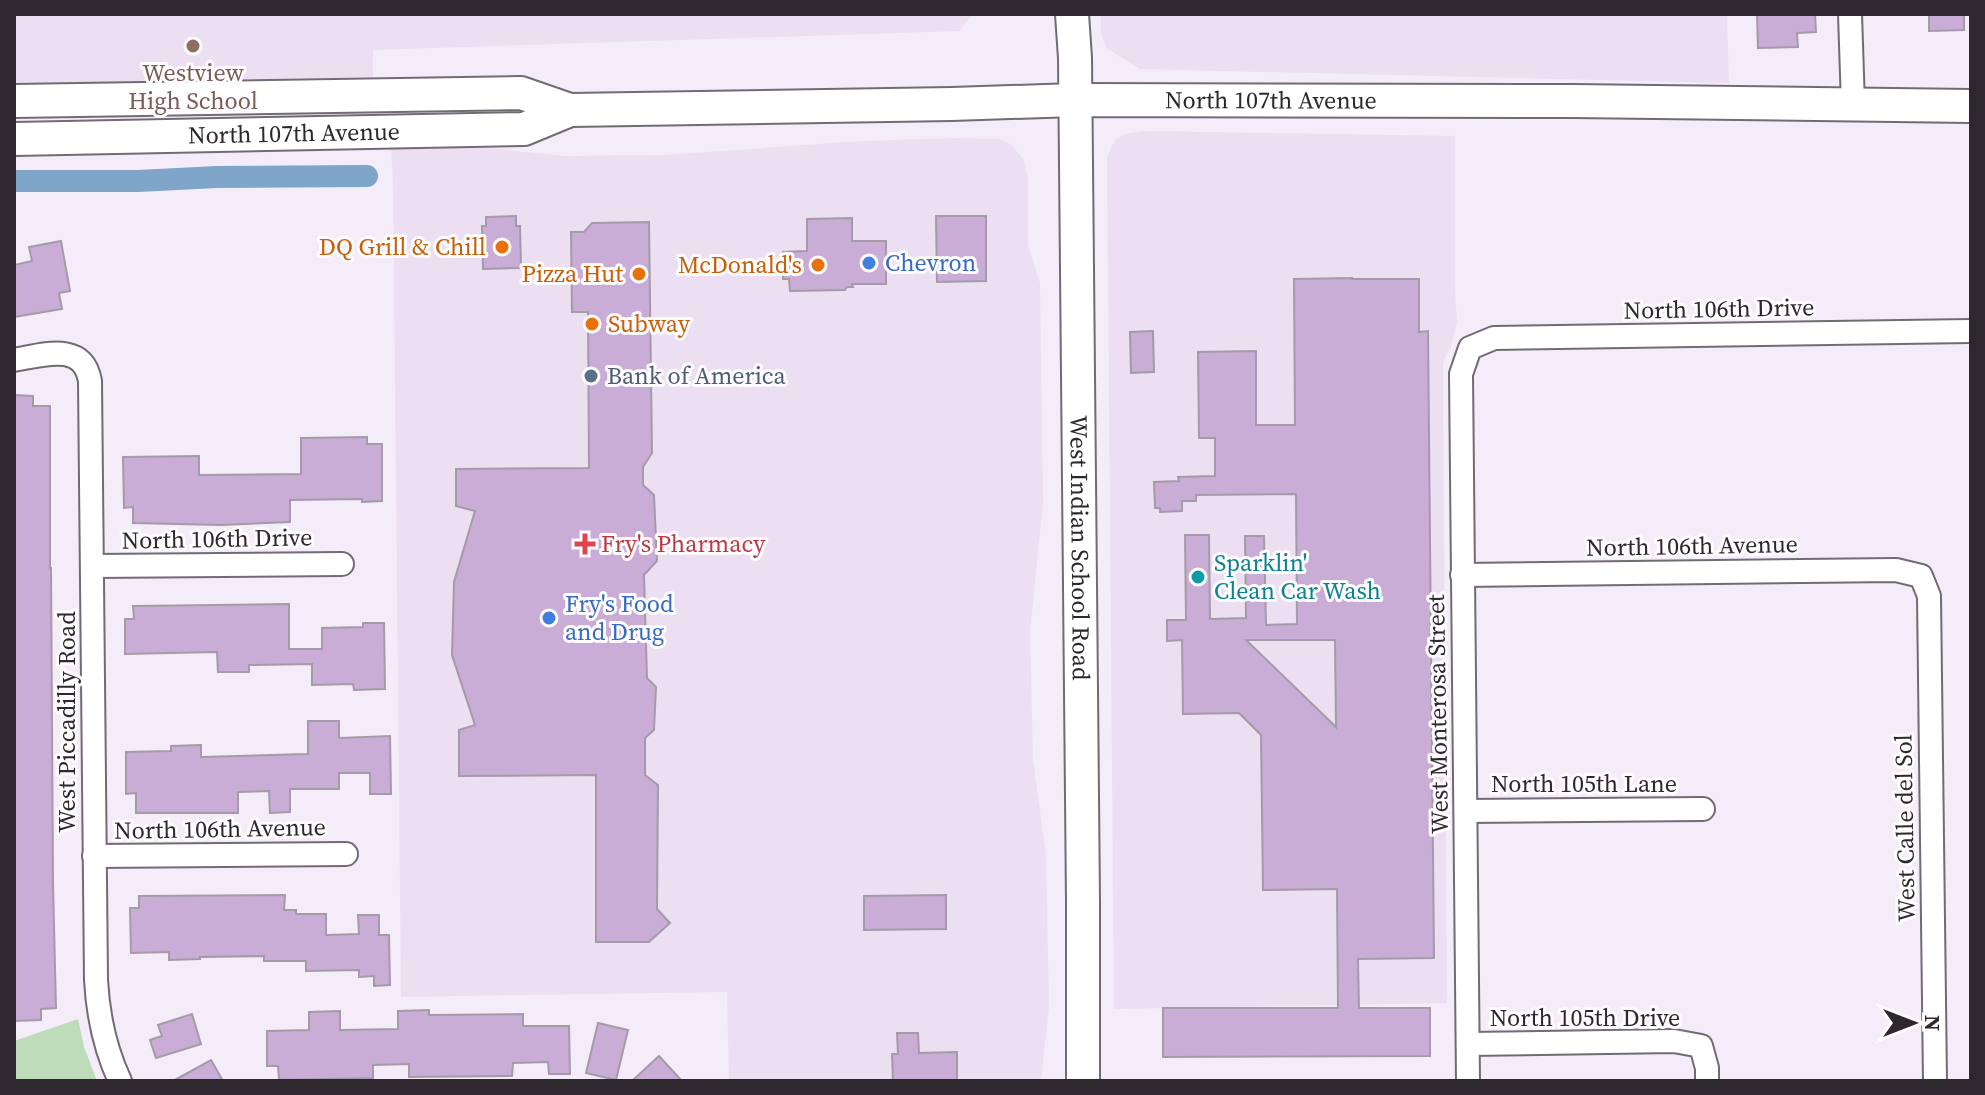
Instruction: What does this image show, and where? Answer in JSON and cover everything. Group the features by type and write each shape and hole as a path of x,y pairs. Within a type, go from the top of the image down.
{"main road":[{"name":"West Indian School Road","path":"1072,14 1083,1081"},
{"name":"North 107th Avenue","path":"14,101 521,93 570,110 1075,100 1971,106"},
{"name":"North 107th Avenue","path":"14,139 524,129 570,110"}],"street":[{"path":"1850,14 1853,105"},
{"name":"North 106th Drive","path":"1470,348 1494,338 1971,331"},
{"name":"West Monterosa Street","path":"1468,1081 1461,374 1470,348"},
{"name":"West Piccadilly Road","path":"14,360 56,354 74,356 82,361 88,374 97,997 105,1044 120,1081"},
{"name":"North 106th Drive","path":"92,566 342,564"},
{"name":"North 106th Avenue","path":"1462,575 1896,570 1921,576"},
{"name":"West Calle del Sol","path":"1921,576 1929,596 1935,1081"},
{"name":"North 105th Lane","path":"1466,811 1703,809"},
{"name":"North 106th Avenue","path":"94,856 346,854"},
{"name":"North 105th Drive","path":"1468,1044 1674,1041 1701,1046 1707,1081"}],"shaded area":[{"name":"Westview High School","path":"14,14 972,14 959,31 373,50 373,77 14,84"},
{"path":"1101,14 1727,14 1729,83 1140,69 1106,48 1101,33"},
{"path":"1145,131 1455,136 1457,321 1452,344 1443,363 1447,1003 1114,1009 1107,157 1115,140 1124,134"},
{"path":"1000,139 1012,145 1023,159 1028,179 1028,245 1040,283 1043,503 1030,632 1033,760 1046,855 1049,1007 1041,1081 729,1081 727,992 401,997 391,147 481,147 565,156 666,155 861,141"}],"green space":[{"path":"78,1019 84,1047 97,1081 14,1081 14,1041"}],"building":[{"path":"1757,14 1815,14 1816,32 1797,33 1798,47 1758,48"},
{"path":"1929,14 1964,14 1964,30 1929,31"},
{"name":"DQ Grill & Chill","path":"516,216 516,226 520,226 521,268 483,269 482,226 486,226 486,217"},
{"name":"Chevron","path":"936,216 986,216 986,281 937,282"},
{"name":"McDonald's","path":"852,218 852,241 886,241 886,284 852,284 853,287 845,290 790,291 789,279 783,279 783,252 807,251 807,219"},
{"name":"Fry's Food and Drug","path":"649,222 652,453 643,467 643,485 654,495 657,561 644,575 647,678 656,687 654,730 645,738 645,775 658,785 657,909 670,923 649,942 596,942 596,775 459,776 459,730 475,725 452,655 454,582 475,511 456,506 456,469 589,468 588,312 572,312 571,232 584,232 592,223"},
{"path":"61,241 70,291 59,293 62,309 14,317 14,265 32,261 29,247"},
{"path":"1294,279 1419,279 1419,332 1428,331 1434,958 1358,959 1359,1008 1430,1008 1430,1056 1163,1057 1163,1008 1338,1008 1337,889 1263,890 1261,735 1239,713 1183,714 1182,640 1167,641 1167,620 1186,620 1185,535 1209,535 1210,619 1246,618 1245,536 1264,536 1266,625 1297,624 1296,494 1196,495 1196,501 1182,501 1182,511 1160,512 1160,508 1155,508 1154,482 1179,481 1178,477 1215,476 1215,438 1199,438 1198,352 1256,351 1256,425 1295,425","holes":["1246,640 1335,640 1336,727"]},
{"path":"1153,331 1154,372 1131,373 1130,332"},
{"path":"14,395 33,396 33,406 50,406 56,1008 41,1009 41,1020 14,1021"},
{"path":"367,437 367,444 382,444 382,501 290,500 290,522 221,525 133,523 133,507 124,508 123,457 199,456 199,475 301,474 301,438"},
{"path":"289,604 289,649 322,649 322,628 384,623 385,689 354,690 353,684 312,685 312,664 249,665 249,672 218,672 217,652 125,654 125,619 134,619 133,606"},
{"path":"308,721 339,721 339,738 390,736 391,794 370,794 370,773 339,773 339,789 290,789 290,812 270,813 269,791 238,792 238,813 136,813 136,793 126,794 126,752 171,751 171,746 201,745 201,757 308,754"},
{"path":"285,895 284,910 296,910 296,914 326,914 326,935 359,934 358,915 379,915 379,935 389,935 390,985 374,986 374,976 359,977 359,970 306,971 306,961 264,961 264,956 169,960 169,952 131,953 130,908 139,908 139,896"},
{"path":"946,895 946,929 864,930 864,896"},
{"path":"429,1010 429,1015 523,1014 523,1026 569,1026 570,1074 549,1074 548,1062 513,1063 512,1076 409,1077 409,1064 373,1065 373,1078 279,1080 278,1066 267,1066 267,1031 309,1030 309,1012 340,1011 340,1030 398,1029 398,1011"},
{"path":"192,1014 201,1044 156,1058 150,1040 162,1036 158,1025"},
{"path":"598,1023 628,1030 616,1080 586,1073"},
{"path":"897,1033 918,1033 919,1053 957,1052 957,1081 893,1081 892,1054 898,1054"},
{"path":"659,1056 682,1081 632,1081"},
{"path":"211,1060 223,1081 173,1081"}],"waterway":[{"path":"14,181 367,176"}],"place":[{"name":"Westview High School","path":"193,46"},
{"name":"DQ Grill & Chill","path":"502,247"},
{"name":"Chevron","path":"869,263"},
{"name":"McDonald's","path":"818,265"},
{"name":"Pizza Hut","path":"639,274"},
{"name":"Subway","path":"592,324"},
{"name":"Bank of America","path":"591,376"},
{"name":"Fry's Pharmacy","path":"585,544"},
{"name":"Sparklin' Clean Car Wash","path":"1198,577"},
{"name":"Fry's Food and Drug","path":"549,618"}]}
